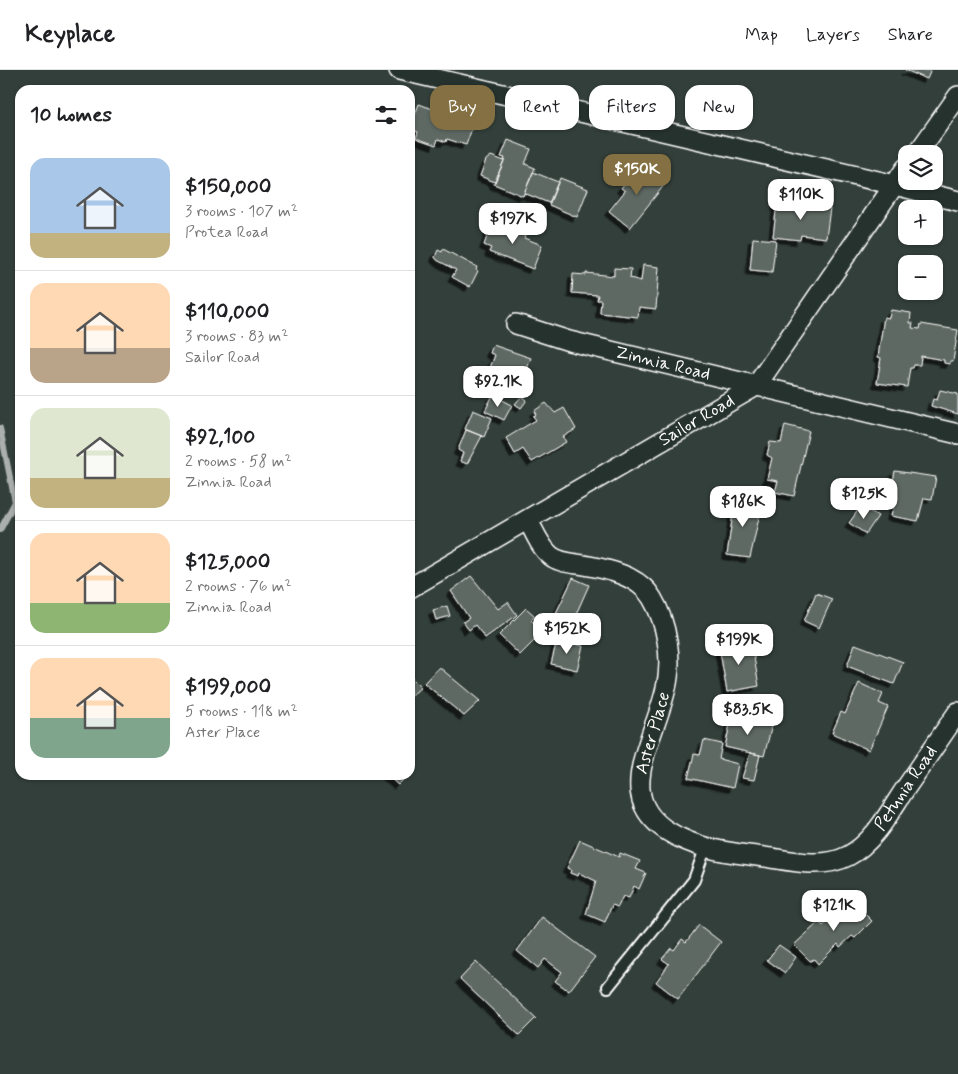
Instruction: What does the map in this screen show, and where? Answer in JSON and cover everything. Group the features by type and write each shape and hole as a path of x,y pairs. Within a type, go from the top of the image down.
{"street":[{"path":"399,70 895,185 958,202"},
{"path":"923,145 958,96"},
{"name":"Sailor Road","path":"415,585 756,386 898,180"},
{"name":"Zinnia Road","path":"516,324 569,341 958,434"},
{"name":"Aster Place","path":"528,520 541,545 550,556 563,561 595,566 634,579 651,597 662,620 669,656 667,687 643,756 638,782 644,808 659,824 686,841 795,862 822,863 847,857"},
{"name":"Petunia Road","path":"847,857 867,843 883,823 958,712"}],"lane":[{"path":"608,987 694,880 706,846"}],"building":[{"path":"905,70 931,70 927,79"},
{"path":"419,104 430,108 430,130 471,130 466,145 447,139 446,142 438,139 436,145 416,138 418,132 415,130 415,115"},
{"path":"508,140 531,149 525,164 535,168 523,196 494,184 505,158 501,157"},
{"path":"491,156 504,161 495,182 480,176 486,160"},
{"path":"640,164 665,184 630,228 609,211 625,191 621,188"},
{"path":"533,172 558,182 549,203 524,193"},
{"path":"560,178 588,189 577,217 549,205"},
{"path":"777,203 830,208 826,238 801,235 800,240 773,237"},
{"path":"501,222 527,231 524,238 542,245 533,269 489,252 491,248 484,245 489,231 496,234"},
{"path":"753,238 776,240 772,272 750,270"},
{"path":"443,249 477,267 476,270 478,271 470,287 452,277 456,270 437,260 435,257 438,250 442,252"},
{"path":"643,265 659,267 656,309 639,307 638,317 600,313 601,300 597,300 598,295 572,293 573,274 586,275 586,273 614,276 614,268 631,269 630,278 641,281"},
{"path":"891,310 911,313 910,323 913,323 912,328 920,329 921,324 958,330 953,361 950,361 950,364 944,363 944,360 921,356 920,365 914,365 913,368 910,368 907,387 877,383 881,358 878,357 884,317 889,318"},
{"path":"493,345 531,358 523,379 490,368 495,355 490,353"},
{"path":"940,390 958,394 958,414 931,406 933,399 937,400"},
{"path":"493,395 512,405 504,420 485,411"},
{"path":"522,396 527,400 521,408 515,404"},
{"path":"546,403 555,413 564,408 576,429 563,437 566,442 532,462 523,449 515,454 506,438 536,420 533,416 536,415 534,411"},
{"path":"473,410 492,418 484,437 465,429"},
{"path":"785,425 809,431 794,496 775,492 778,481 767,479 772,458 767,455 770,442 781,443"},
{"path":"466,430 482,436 467,464 460,461 463,453 458,450"},
{"path":"895,471 936,477 932,499 924,498 918,521 891,516 894,504 889,503"},
{"path":"731,499 762,504 750,558 727,555 733,513 729,512"},
{"path":"861,506 878,516 866,534 849,523"},
{"path":"471,576 498,609 508,602 517,615 485,638 475,625 469,630 463,622 469,618 451,591"},
{"path":"573,578 589,585 573,621 556,613"},
{"path":"816,593 832,599 819,628 804,621"},
{"path":"447,606 450,616 436,620 433,610"},
{"path":"526,608 535,616 531,620 543,632 520,655 499,635"},
{"path":"557,640 583,646 577,670 551,664"},
{"path":"751,640 759,686 727,692 719,646"},
{"path":"855,644 903,662 894,684 847,666"},
{"path":"439,667 480,701 464,716 424,683"},
{"path":"415,681 421,687 415,692"},
{"path":"859,683 883,694 879,703 888,707 869,750 832,733 841,712 845,714"},
{"path":"732,715 772,725 764,756 725,747"},
{"path":"704,740 722,744 719,759 738,764 733,788 688,778 694,754 700,755"},
{"path":"750,753 760,755 754,780 742,778"},
{"path":"392,780 403,780 398,785"},
{"path":"580,840 619,857 620,853 640,861 636,869 646,873 639,889 634,886 629,898 623,896 618,907 612,905 605,922 586,914 596,881 579,873 578,876 570,873 571,870 567,868"},
{"path":"848,897 872,921 855,938 852,936 840,947 838,944 818,964 814,959 810,961 794,945 819,922 823,926 840,909 837,907"},
{"path":"542,917 595,957 569,991 555,981 562,972 545,959 538,968 517,951"},
{"path":"699,925 721,942 678,999 656,982 669,964 662,959 671,948 674,950 682,939 686,942"},
{"path":"779,945 796,957 785,973 767,960"},
{"path":"476,962 536,1018 519,1035 460,979"}],"waterway":[{"path":"0,428 15,502 0,530"}]}
